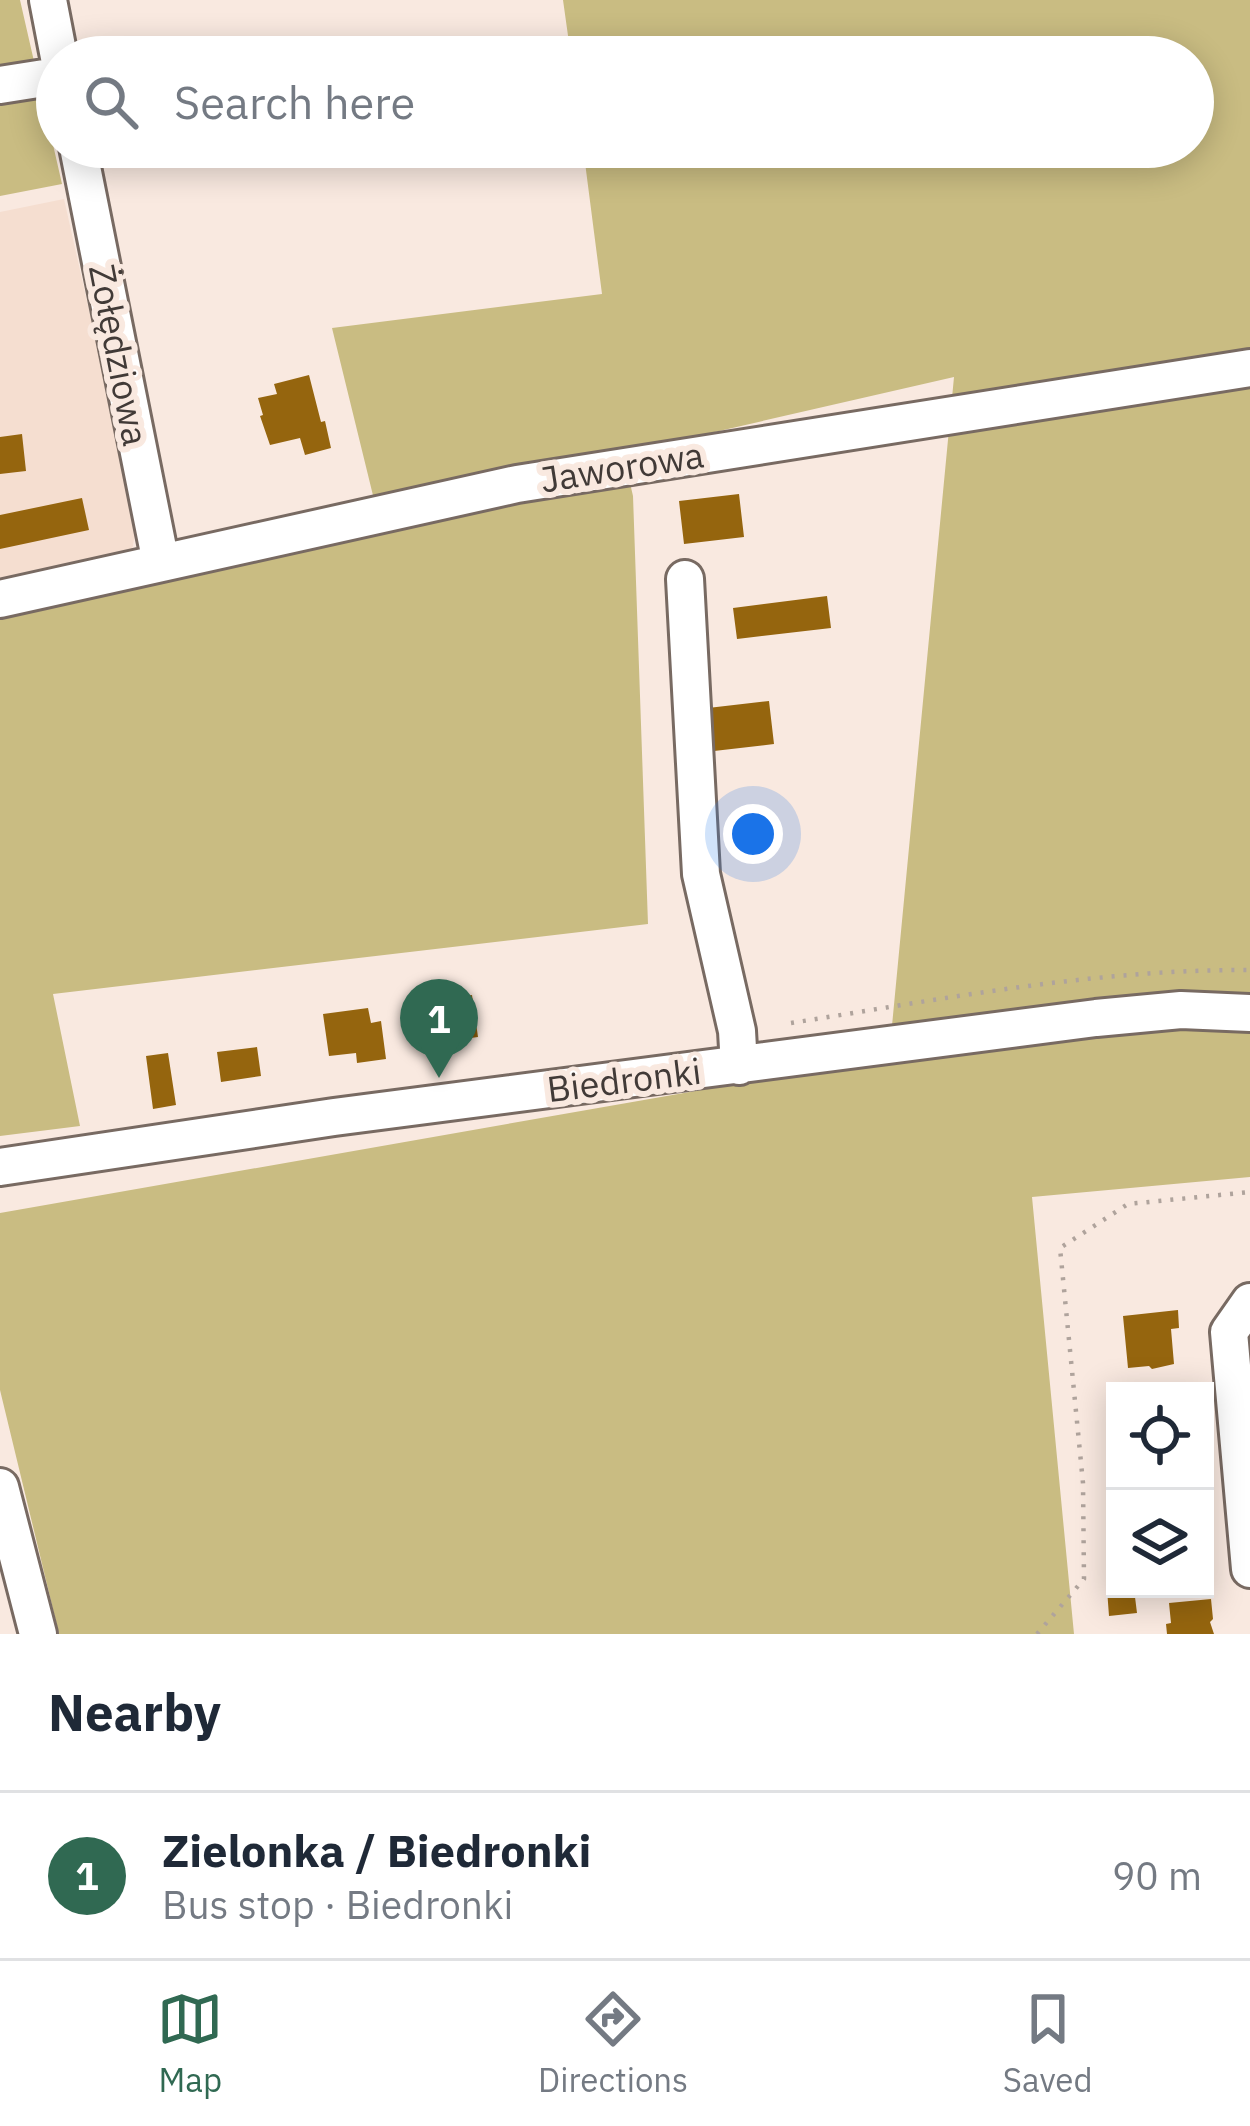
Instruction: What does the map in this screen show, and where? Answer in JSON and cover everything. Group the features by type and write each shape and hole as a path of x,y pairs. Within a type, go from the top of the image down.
{"street":[{"path":"48,0 55,36"},
{"path":"0,85 36,79"},
{"name":"Żołędziowa","path":"82,168 161,563"},
{"name":"Jaworowa","path":"0,598 517,484 1250,368"},
{"path":"685,579 701,874 737,1031 739,1066"},
{"name":"Biedronki","path":"0,1167 334,1117 1096,1018 1180,1010 1250,1012"},
{"path":"1250,1301 1229,1332 1250,1569"},
{"path":"0,1487 38,1634"}],"path":[{"path":"1036,1634 1084,1579 1083,1483 1060,1248 1128,1204 1250,1192"}],"shaded area":[{"path":"0,0 20,0 36,70 36,168 58,168 62,184 0,196"},
{"path":"563,0 1250,0 1250,1177 1032,1197 1074,1634 59,1634 0,1390 0,1213 889,1057 954,377 623,453 633,496 648,924 53,994 80,1126 0,1136 0,619 381,528 332,328 602,294 586,168 1214,168 1214,36 568,36"},
{"path":"64,199 137,523 132,551 0,580 0,212"}],"building":[{"path":"309,375 331,448 305,455 300,438 270,445 258,398 277,394 274,384"},
{"path":"22,434 26,471 0,474 0,437"},
{"path":"739,494 744,537 684,544 679,501"},
{"path":"82,498 89,530 0,549 0,515"},
{"path":"827,596 831,628 737,639 733,608"},
{"path":"769,701 774,744 714,751 708,708"},
{"path":"472,995 478,1037 420,1045 413,1003"},
{"path":"368,1008 371,1023 381,1021 386,1059 357,1063 356,1053 329,1056 323,1014"},
{"path":"257,1047 261,1076 221,1082 217,1052"},
{"path":"168,1053 176,1105 153,1109 146,1056"},
{"path":"1178,1310 1179,1328 1171,1329 1174,1364 1128,1368 1123,1316"},
{"path":"1108,1598 1135,1598 1137,1613 1109,1616"},
{"path":"1211,1599 1214,1634 1167,1634 1169,1603"}],"place":[{"name":"Zielonka / Biedronki","path":"439,1078"}]}
